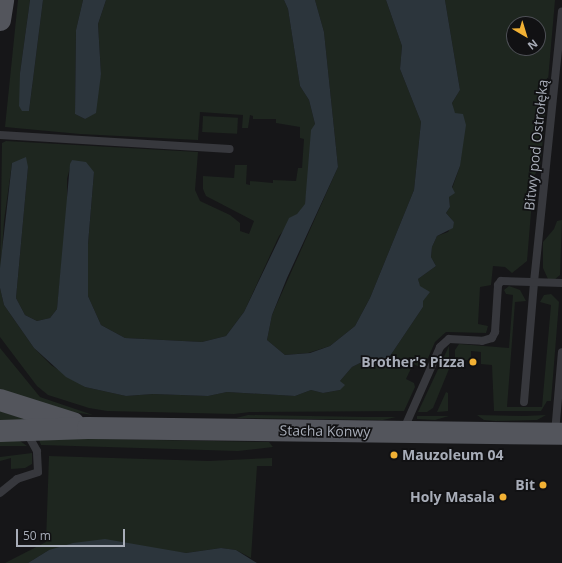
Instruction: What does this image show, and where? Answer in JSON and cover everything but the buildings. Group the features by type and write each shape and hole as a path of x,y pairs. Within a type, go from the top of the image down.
{"main road":[{"path":"0,20 3,0"},
{"name":"Stacha Konwy","path":"0,400 88,428"},
{"name":"Stacha Konwy","path":"0,431 88,428 558,434"}],"lane":[{"name":"Bitwy pod Ostrołęką","path":"524,402 534,282 562,11"},
{"path":"0,135 230,149"},
{"path":"403,432 440,347 449,339 482,340 492,338 495,332 498,285 501,281 562,284"},
{"path":"558,434 562,352"},
{"path":"0,493 17,478 38,472 37,450 25,430"}],"shaded area":[{"path":"18,0 30,0 20,73 29,111 43,0 83,0 76,30 75,114 85,119 101,74 98,24 106,0 284,0 288,9 300,86 309,100 315,124 305,205 279,236 244,312 226,336 202,342 125,338 101,325 88,296 88,244 94,172 72,160 67,179 67,214 57,309 50,318 37,321 25,315 16,298 28,167 12,163 4,221 0,281 2,143 6,141 198,152 195,190 200,201 230,215 240,223 240,231 249,234 254,221 206,196 203,189 203,176 234,178 235,165 247,165 246,184 250,185 250,181 273,183 273,180 296,181 298,168 302,168 304,139 300,138 300,127 276,123 276,119 253,119 253,116 250,115 248,128 242,128 243,115 200,112 198,140 80,134 5,127"},
{"path":"30,0 43,0 29,111 22,111 19,106 20,73"},
{"path":"83,0 106,0 98,24 101,74 96,113 85,119 75,114 76,30"},
{"path":"284,0 315,0 324,32 338,167 287,278 272,315 267,340 285,355 310,353 330,346 355,326 370,298 414,190 421,122 400,69 402,46 386,0 445,0 460,90 452,103 455,113 463,114 466,125 460,166 452,187 455,193 449,197 450,207 446,213 454,222 453,228 437,236 432,247 431,257 436,266 418,279 420,286 430,292 423,301 423,307 386,362 382,365 360,363 352,367 340,381 345,385 340,390 323,393 311,390 295,396 227,392 208,396 153,394 126,396 85,387 66,377 34,348 4,305 0,288 0,268 12,163 26,157 28,167 16,298 25,315 37,321 50,318 57,309 70,164 72,160 86,162 94,172 88,244 88,296 101,325 125,338 202,342 226,336 244,312 289,218 297,214 305,204 311,130 315,124 309,100 300,86 288,9"},
{"path":"315,0 386,0 402,46 400,69 421,122 414,190 370,298 355,326 330,346 308,353 285,355 267,340 272,315 338,167 324,32"},
{"path":"445,0 555,0 542,149 540,166 534,176 527,261 512,273 505,267 493,266 491,285 480,287 478,324 488,326 486,333 446,332 435,342 425,365 420,367 413,364 406,379 414,383 415,387 404,411 250,412 234,414 107,411 89,408 48,395 37,386 0,337 0,288 4,305 34,348 51,365 85,387 126,396 153,394 208,396 227,392 295,396 311,390 323,393 340,390 340,381 352,367 360,363 382,365 386,362 423,307 418,279 436,266 431,257 432,247 437,236 448,232 454,222 446,213 450,207 449,197 460,166 452,103 460,90"},
{"path":"203,116 238,118 237,134 202,132"},
{"path":"562,220 560,275 554,280 548,279 543,268 543,242 554,229 557,221"},
{"path":"509,286 520,290 526,301 515,302 507,407 542,407 551,305 540,302 544,295 551,294 559,302 551,401 547,401 541,411 494,411 492,365 481,364 481,352 471,351 471,360 455,360 455,350 459,344 509,348 513,295 506,294 504,290"},
{"path":"449,346 449,369 433,408 427,412 418,412"},
{"path":"0,348 40,397 93,415 58,410 0,392"},
{"path":"446,392 448,393 448,411 437,412"},
{"path":"0,411 35,422 0,422"},
{"path":"248,415 396,417 383,420 236,418"},
{"path":"477,415 546,415 537,420 495,421 484,420"},
{"path":"417,416 449,416 435,420 417,419"},
{"path":"0,438 16,438 27,446 0,446"},
{"path":"42,438 269,442 273,447 238,451 41,445 39,440"},
{"path":"32,453 32,464 25,468 11,469 11,458 0,461 0,457"},
{"path":"49,456 209,461 272,458 272,466 257,466 251,558 236,550 221,548 186,553 156,550 49,550 28,563 5,563 46,542"},
{"path":"105,539 186,553 221,548 236,550 257,563 28,563 49,550 73,543"}],"place":[{"name":"Brother's Pizza","path":"473,362"},
{"name":"Mauzoleum 04","path":"394,455"},
{"name":"Bit","path":"543,485"},
{"name":"Holy Masala","path":"503,497"}]}
